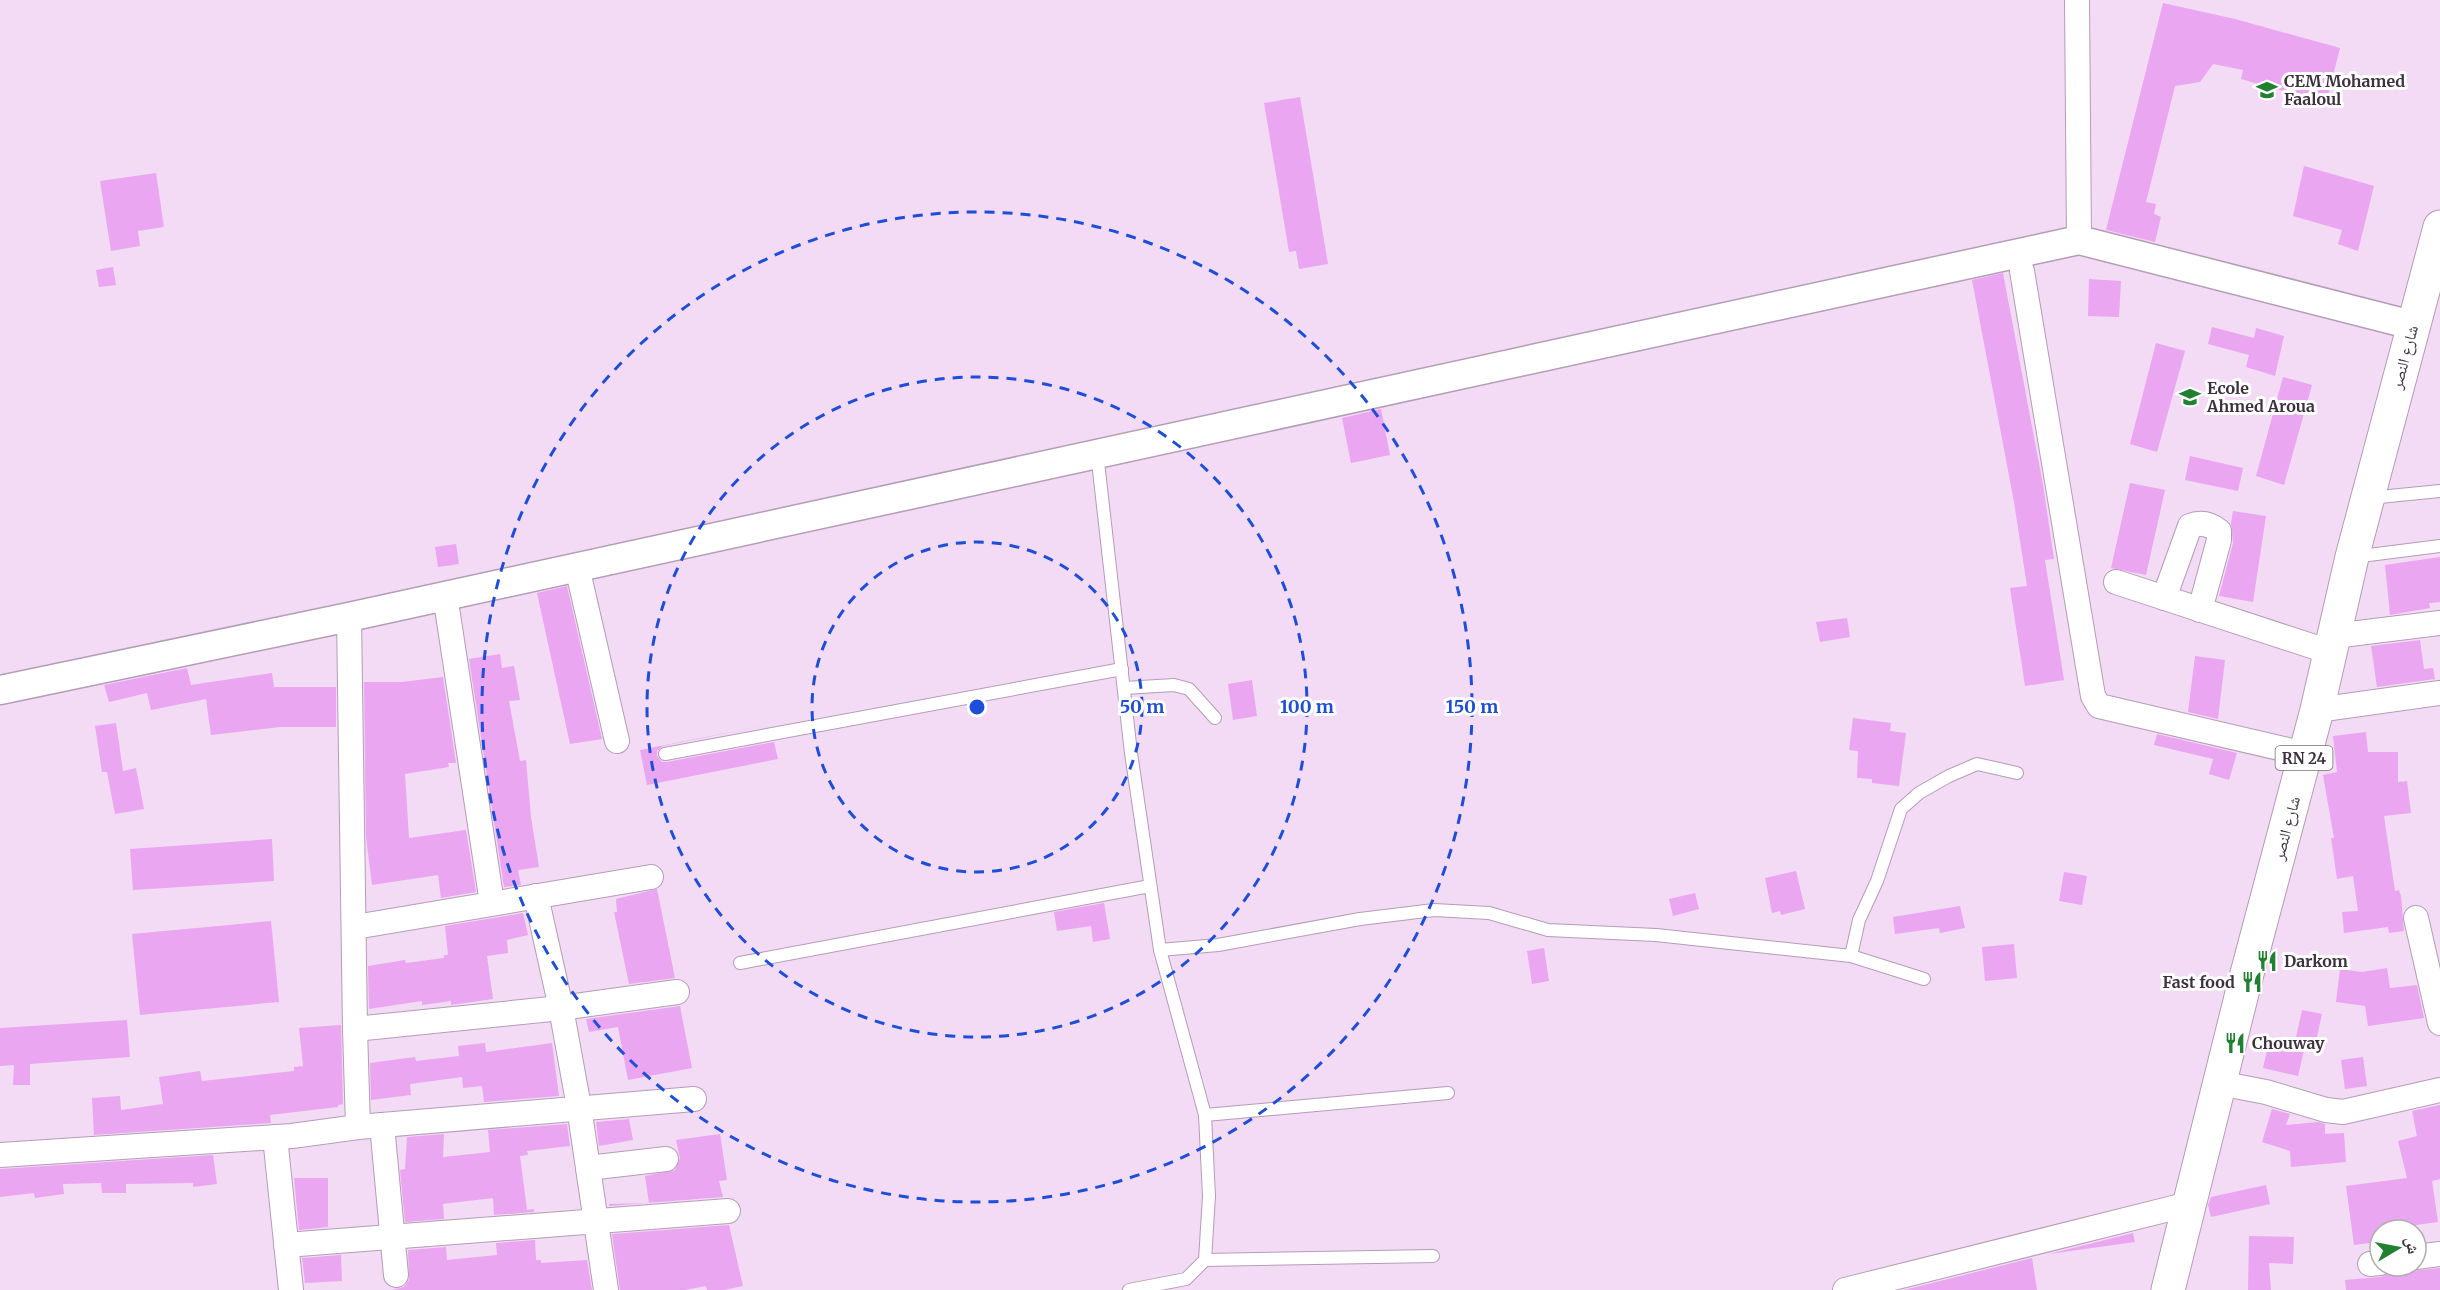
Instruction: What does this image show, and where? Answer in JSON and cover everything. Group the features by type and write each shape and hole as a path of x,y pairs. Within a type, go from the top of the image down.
{"main road":[{"name":"شارع النصر","path":"2168,1290 2219,1083 2317,710 2352,557 2412,325 2440,227"}],"street":[{"path":"2077,0 2079,240"},
{"path":"0,690 349,617 2079,240 2412,325"},
{"path":"2022,271 2093,696 2099,706 2305,754"},
{"path":"2164,598 2190,526 2198,523 2213,527 2219,531 2219,540 2200,610"},
{"path":"577,567 617,741"},
{"path":"2116,582 2200,610 2332,644 2440,624"},
{"path":"445,595 492,903"},
{"path":"349,617 358,1127"},
{"path":"2317,710 2440,693"},
{"path":"355,927 651,877"},
{"path":"536,896 561,1008 579,1107 606,1290"},
{"path":"2416,918 2440,1023"},
{"path":"355,1029 561,1008 677,992"},
{"path":"2219,1083 2266,1092 2326,1110 2343,1112 2440,1090"},
{"path":"0,1155 275,1137 358,1127 694,1099"},
{"path":"382,1125 396,1275"},
{"path":"275,1137 291,1290"},
{"path":"588,1168 666,1159"},
{"path":"1845,1290 2189,1204"},
{"path":"286,1245 728,1211"}],"lane":[{"path":"1097,453 1150,886 1160,950 1205,1115 1209,1196 1205,1260 1186,1279 1129,1290"},
{"path":"2367,499 2440,491"},
{"path":"2352,557 2440,546"},
{"path":"665,754 1122,669"},
{"path":"1124,688 1174,685 1190,689 1215,718"},
{"path":"1851,956 1859,921 1877,881 1901,809 1919,793 1977,764 2017,773"},
{"path":"740,963 1150,886"},
{"path":"1160,950 1218,945 1434,909 1489,913 1548,930 1656,935 1851,956 1924,979"},
{"path":"1205,1115 1448,1094"},
{"path":"1205,1260 1433,1256"}],"building":[{"path":"2163,3 2235,19 2340,48 2326,103 2241,79 2243,70 2213,64 2200,82 2175,86 2146,202 2156,204 2154,214 2161,217 2155,242 2106,230"},
{"path":"1300,97 1328,264 1299,269 1296,251 1289,252 1264,103"},
{"path":"2304,166 2374,186 2358,251 2338,244 2342,230 2293,216"},
{"path":"156,173 164,227 138,231 140,246 111,251 100,181"},
{"path":"113,267 116,285 99,287 96,270"},
{"path":"2003,273 2043,485 2054,559 2045,560 2064,680 2025,686 2010,588 2027,586 2014,502 1972,280"},
{"path":"2089,279 2121,281 2119,317 2088,316"},
{"path":"2212,327 2254,338 2256,328 2284,336 2275,376 2246,367 2249,355 2208,344"},
{"path":"2156,343 2185,351 2157,452 2130,444"},
{"path":"2283,377 2312,385 2284,485 2256,476"},
{"path":"1381,409 1390,455 1351,463 1342,418"},
{"path":"2190,456 2243,468 2238,491 2185,480"},
{"path":"2130,483 2165,490 2146,575 2111,568"},
{"path":"2233,511 2266,516 2253,602 2219,596 2233,543 2231,523"},
{"path":"456,544 459,564 438,567 435,547"},
{"path":"2440,557 2440,602 2429,603 2430,608 2390,615 2385,565"},
{"path":"567,586 602,739 570,744 537,593"},
{"path":"1847,618 1850,637 1820,642 1816,622"},
{"path":"2420,640 2424,669 2433,668 2435,679 2377,687 2371,646"},
{"path":"500,654 502,668 514,666 520,700 509,701 520,761 526,760 531,817 539,867 518,870 521,885 504,887 469,659"},
{"path":"2195,656 2225,660 2218,719 2188,712"},
{"path":"187,668 191,685 272,673 274,687 336,687 336,727 280,727 211,735 206,699 151,710 147,693 109,702 104,685"},
{"path":"443,677 456,763 448,763 449,767 405,774 409,838 466,830 476,892 441,898 438,875 372,885 366,837 364,682 402,682"},
{"path":"1252,680 1257,716 1233,720 1228,684"},
{"path":"1853,718 1891,723 1890,731 1906,733 1899,786 1872,783 1872,779 1857,778 1858,751 1849,750"},
{"path":"116,723 123,771 136,768 144,809 115,814 107,772 102,772 95,726"},
{"path":"771,724 663,746 657,751 657,756 662,762 667,762 774,742 778,759 647,785 640,750"},
{"path":"2366,732 2368,752 2398,752 2398,782 2407,781 2411,813 2384,816 2395,891 2399,890 2401,896 2404,931 2389,933 2388,927 2344,933 2342,912 2358,911 2353,876 2337,879 2331,838 2334,838 2323,775 2337,772 2333,736"},
{"path":"2157,734 2237,753 2229,780 2209,774 2213,759 2154,745"},
{"path":"272,839 274,881 133,890 130,849"},
{"path":"1796,871 1805,909 1781,915 1780,911 1772,913 1765,878"},
{"path":"2064,872 2087,876 2082,905 2059,901"},
{"path":"657,889 675,978 629,984 614,912 617,912 616,899"},
{"path":"1695,893 1699,909 1673,916 1669,899"},
{"path":"1104,903 1110,939 1093,942 1091,926 1057,931 1054,912"},
{"path":"1960,906 1965,928 1940,933 1939,928 1895,934 1893,917"},
{"path":"523,913 528,935 507,940 508,953 487,956 493,999 451,1005 451,1001 422,1005 422,1001 369,1009 368,966 405,960 406,963 444,958 444,955 448,955 445,926"},
{"path":"271,921 279,1002 140,1015 132,934"},
{"path":"2014,944 2017,978 1985,981 1982,947"},
{"path":"1544,948 1549,981 1532,984 1527,951"},
{"path":"2387,968 2390,988 2417,985 2424,1018 2368,1026 2365,1006 2336,1002 2340,969 2362,972"},
{"path":"680,1006 692,1068 628,1080 618,1027 589,1032 586,1019"},
{"path":"2302,1010 2322,1014 2316,1041 2296,1037"},
{"path":"127,1020 130,1057 30,1064 30,1085 13,1085 14,1065 0,1066 0,1028"},
{"path":"341,1025 343,1104 338,1107 270,1115 271,1123 94,1135 92,1098 120,1096 121,1110 163,1104 159,1077 200,1071 202,1081 294,1071 294,1067 303,1066 299,1028"},
{"path":"2269,1042 2304,1050 2298,1076 2263,1068"},
{"path":"485,1043 486,1052 552,1043 559,1096 484,1102 482,1086 463,1088 462,1077 410,1084 411,1095 371,1100 370,1063 415,1057 416,1061 459,1056 458,1046"},
{"path":"2363,1057 2367,1086 2345,1089 2341,1060"},
{"path":"2440,1105 2440,1179 2432,1181 2438,1222 2428,1223 2428,1218 2368,1218 2368,1243 2354,1245 2346,1186 2407,1178 2398,1141 2417,1136 2412,1111"},
{"path":"2272,1109 2290,1114 2286,1125 2318,1122 2325,1124 2325,1134 2344,1133 2346,1162 2291,1167 2290,1151 2262,1142"},
{"path":"629,1119 633,1140 599,1146 596,1122"},
{"path":"567,1124 570,1146 527,1151 528,1155 520,1156 527,1210 534,1209 534,1212 494,1215 493,1198 443,1204 444,1219 405,1222 400,1170 405,1169 407,1137 444,1134 443,1157 490,1152 488,1130"},
{"path":"720,1134 727,1180 719,1181 723,1197 649,1203 645,1176 675,1170 680,1158 676,1140"},
{"path":"213,1155 217,1184 193,1187 193,1183 126,1184 126,1193 102,1193 101,1183 63,1184 64,1194 35,1198 34,1193 0,1197 0,1169"},
{"path":"294,1178 328,1178 328,1227 299,1230"},
{"path":"2266,1185 2270,1204 2211,1217 2208,1205 2211,1197"},
{"path":"646,1203 609,1206 609,1204"},
{"path":"729,1225 743,1286 724,1290 707,1290 706,1286 685,1290 620,1290 612,1234"},
{"path":"2133,1233 2135,1242 2049,1254"},
{"path":"2249,1236 2294,1237 2293,1264 2269,1263 2271,1290 2248,1290"},
{"path":"535,1240 536,1260 541,1260 541,1263 587,1260 592,1290 392,1290 404,1287 409,1280 408,1250 446,1247 447,1260 497,1255 496,1243"},
{"path":"341,1255 342,1281 305,1283 302,1258"},
{"path":"2032,1258 2037,1290 1904,1290"},
{"path":"2440,1268 2440,1290 2346,1290 2345,1280 2428,1278 2428,1269"}],"place":[{"name":"CEM Mohamed Faaloul","path":"2267,90"},
{"name":"Ecole Ahmed Aroua","path":"2190,397"},
{"name":"Darkom","path":"2267,961"},
{"name":"Fast food","path":"2252,982"},
{"name":"Chouway","path":"2235,1043"}]}
